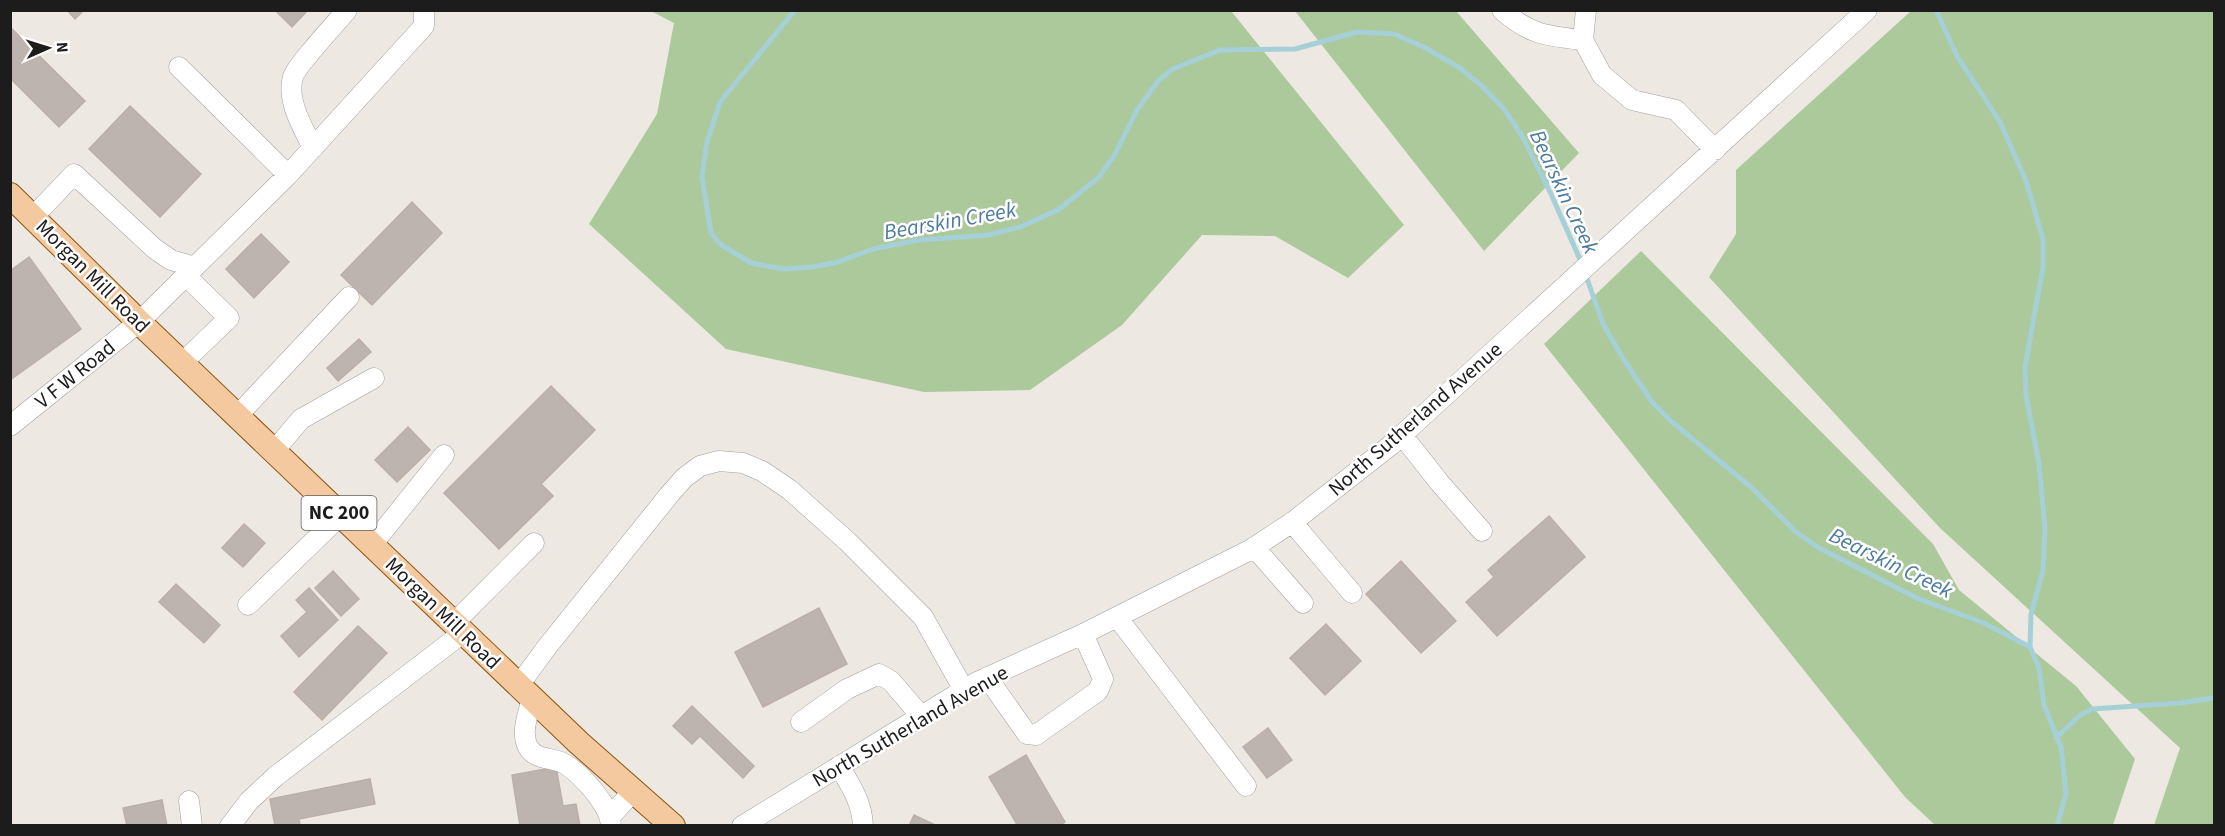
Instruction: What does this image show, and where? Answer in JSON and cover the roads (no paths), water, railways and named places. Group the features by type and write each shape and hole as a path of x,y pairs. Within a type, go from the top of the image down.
{"main road":[{"name":"Morgan Mill Road","path":"10,195 139,322 459,628 673,825"}],"street":[{"path":"313,148 295,109 292,89 293,75 347,10"},
{"name":"V F W Road","path":"10,426 139,322 288,175 424,26 424,10"},
{"path":"1502,10 1516,23 1542,35 1583,40"},
{"path":"1586,10 1583,40 1602,75 1632,100 1676,110 1715,150"},
{"name":"North Sutherland Avenue","path":"742,825 987,677 1117,617 1254,547 1292,522 1402,435 1867,10"},
{"path":"179,67 288,175"},
{"path":"33,217 74,174 164,256 191,271 229,318 182,363"},
{"path":"237,416 349,297"},
{"path":"274,451 302,419 374,378"},
{"path":"1402,435 1482,531"},
{"path":"372,545 444,455"},
{"path":"633,790 610,821 593,790 563,762 543,758 529,748 524,730 526,691 547,647 677,487 700,466 719,461 742,463 762,471 790,490 847,541 923,617 964,690"},
{"path":"248,605 341,515"},
{"path":"1292,522 1352,593"},
{"path":"230,825 249,801 276,776 459,628 534,543"},
{"path":"1254,547 1303,603"},
{"path":"1117,617 1246,786"},
{"path":"987,677 1027,734 1036,735 1098,691 1103,679 1083,634"},
{"path":"801,722 847,689 879,674 891,681 921,716"},
{"path":"839,766 855,791 863,810 863,825"},
{"path":"189,801 192,825"}],"waterway":[{"name":"Bearskin Creek","path":"795,10 720,102 707,142 702,177 711,233 720,244 751,263 784,269 812,267 838,262 873,249 919,240 988,235 1020,227 1058,210 1098,178 1114,156 1137,110 1158,81 1173,69 1220,50 1295,49 1357,32 1394,34 1424,47 1460,68 1482,86 1504,109 1522,136 1582,264"},
{"path":"1936,10 1957,56 2000,122 2026,181 2043,239 2043,267 2025,367 2026,395 2039,464 2045,528 2043,570 2031,614 2030,647"},
{"name":"Bearskin Creek","path":"1585,273 1603,324 1652,402 1672,422 1751,487 1796,532 1819,548 1919,599 1984,623 2030,647 2039,668 2044,705 2061,747 2066,794 2057,826"},
{"path":"2056,738 2080,715 2092,709 2180,703 2214,698"}]}
